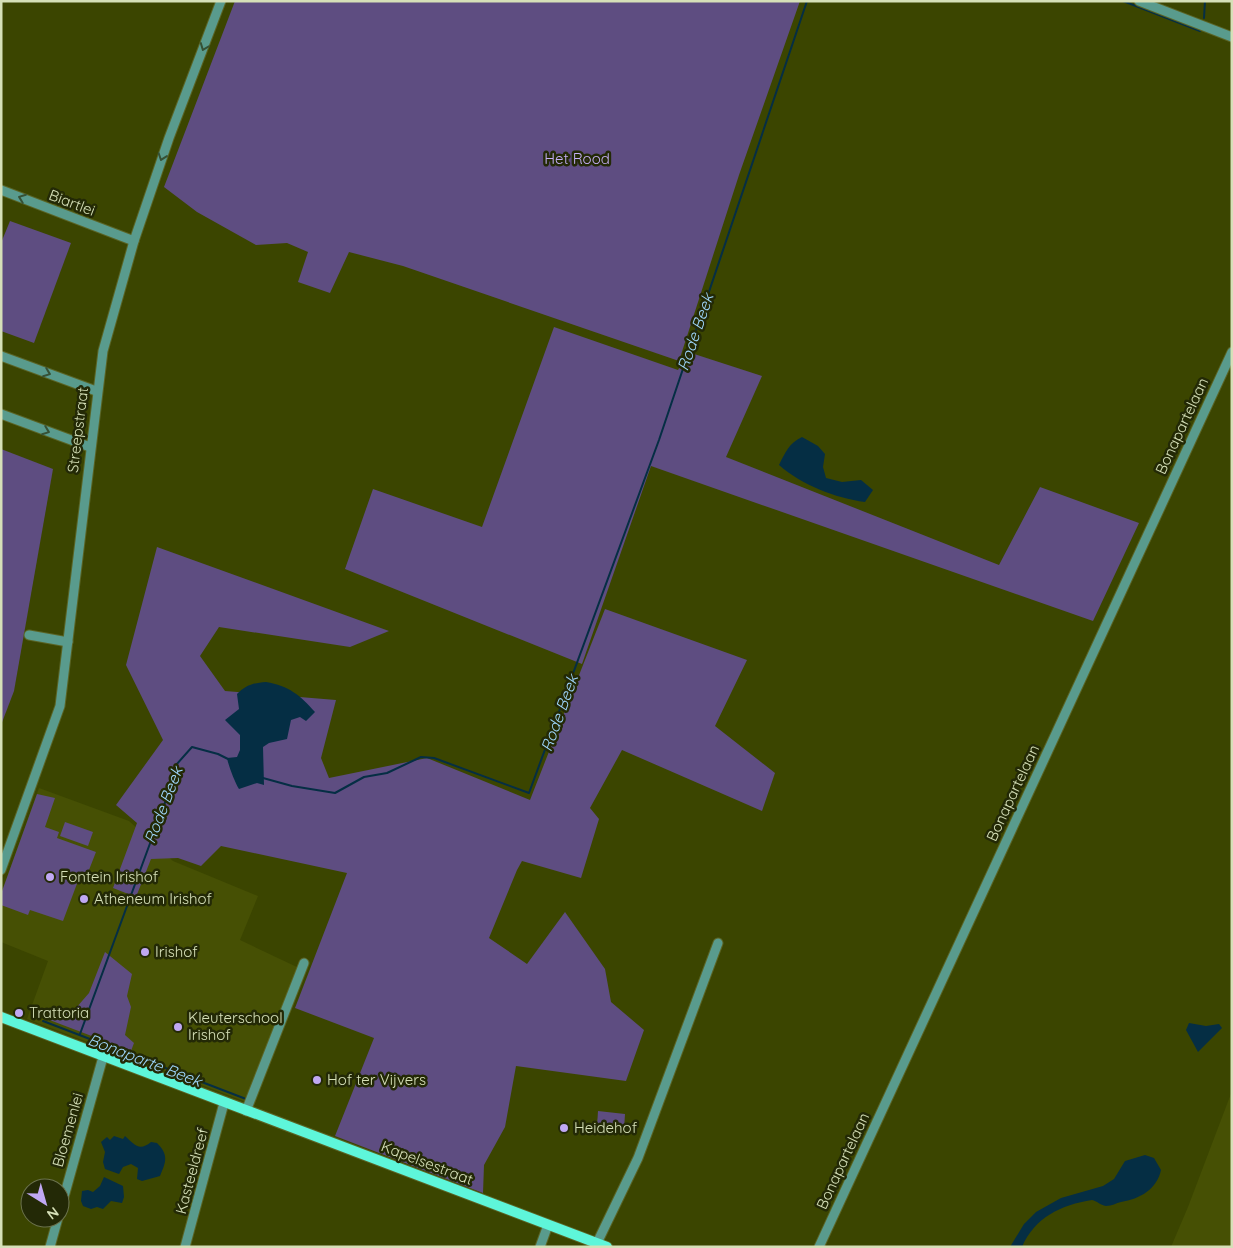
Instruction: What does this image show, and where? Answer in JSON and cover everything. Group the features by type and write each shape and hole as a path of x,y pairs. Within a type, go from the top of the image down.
{"main road":[{"name":"Kapelsestraat","path":"1,1017 607,1247"}],"street":[{"name":"Streepstraat","path":"1,870 60,706 96,391 103,351 134,241 221,1"},
{"path":"1138,1 1232,37"},
{"name":"Biartlei","path":"1,190 134,241"},
{"name":"Bonapartelaan","path":"819,1247 1232,352"},
{"path":"1,356 96,391"},
{"path":"1,414 90,447"},
{"path":"29,635 68,642"},
{"path":"597,1243 638,1158 718,943"},
{"path":"246,1111 304,964"},
{"name":"Bloemenlei","path":"69,1178 103,1057"},
{"name":"Kasteeldreef","path":"185,1247 224,1103"},
{"path":"540,1247 548,1224"},
{"path":"50,1247 55,1228"}],"shaded area":[{"name":"Irishof","path":"39,788 129,821 173,861 258,896 240,940 299,968 249,1103 27,1019 48,961 1,942 1,894"},
{"path":"1232,1091 1232,1247 1171,1247 1188,1207"}],"green space":[{"name":"Het Rood","path":"235,1 800,1 739,175 679,361 403,266 349,252 330,293 298,282 308,252 287,243 256,245 197,212 164,187"},
{"path":"10,221 71,243 34,343 1,331 1,243"},
{"path":"554,327 678,370 688,352 762,376 726,457 999,565 1040,487 1139,523 1093,621 651,466 582,664 345,569 373,489 482,527"},
{"path":"1,449 53,469 14,691 1,725"},
{"path":"157,547 389,631 350,647 219,627 200,656 225,691 336,700 321,758 329,778 427,758 530,800 605,609 747,660 715,726 775,773 762,811 622,750 590,808 599,819 581,878 522,861 517,870 489,938 527,964 565,912 605,969 611,1002 644,1030 626,1081 516,1066 505,1127 484,1165 483,1193 335,1136 374,1038 295,1008 347,873 221,846 201,866 178,858 151,859 136,897 113,888 137,823 116,805 163,740 126,665"},
{"path":"37,794 55,798 45,827 59,832 57,838 96,852 87,875 81,873 63,921 30,910 28,915 1,905 1,894"},
{"path":"65,822 93,832 88,846 60,836"},
{"path":"105,952 132,974 127,996 131,1007 125,1035 134,1043 131,1051 47,1019 48,1016 76,1008 89,993"},
{"path":"598,1111 625,1114 624,1129 597,1126"}],"water":[{"path":"802,437 818,446 825,454 823,467 826,478 842,482 861,480 873,490 865,502 831,494 819,489 798,479 779,465 785,452"},
{"path":"266,682 294,692 315,712 306,721 300,717 291,720 287,739 269,743 263,747 264,785 257,783 239,789 227,758 237,757 240,750 240,735 225,720 239,709 237,694 243,688"},
{"path":"1189,1023 1206,1026 1219,1024 1222,1028 1198,1052 1186,1030"},
{"path":"114,1136 123,1139 125,1136 140,1147 151,1142 157,1143 165,1155 164,1167 160,1176 142,1181 137,1179 138,1168 131,1164 123,1167 119,1174 105,1169 103,1162 105,1152 101,1142 107,1137 110,1140"},
{"path":"1145,1155 1154,1158 1161,1170 1156,1183 1147,1192 1128,1201 1110,1206 1092,1200 1060,1209 1050,1214 1034,1228 1022,1247 1010,1247 1024,1224 1036,1212 1061,1198 1103,1186 1114,1179 1125,1161"},
{"path":"104,1177 123,1186 124,1197 122,1203 111,1201 103,1209 97,1207 91,1209 83,1206 81,1201 82,1191 88,1190 93,1192 100,1186"}],"waterway":[{"name":"Rode Beek","path":"263,778 292,786 335,793 364,777 387,773 421,757 434,758 529,793 659,440 807,1"},
{"name":"Rode Beek","path":"1123,1 1200,31"},
{"name":"Rode Beek","path":"1204,18 1205,1"},
{"name":"Rode Beek","path":"80,1034 170,789 176,765 192,747 218,754 228,759"},
{"name":"Bonaparte Beek","path":"43,1021 246,1099"}],"place":[{"name":"Fontein Irishof","path":"50,877"},
{"name":"Atheneum Irishof","path":"84,899"},
{"name":"Irishof","path":"145,952"},
{"name":"Trattoria","path":"19,1013"},
{"name":"Kleuterschool Irishof","path":"178,1027"},
{"name":"Hof ter Vijvers","path":"317,1080"},
{"name":"Heidehof","path":"564,1128"}]}
